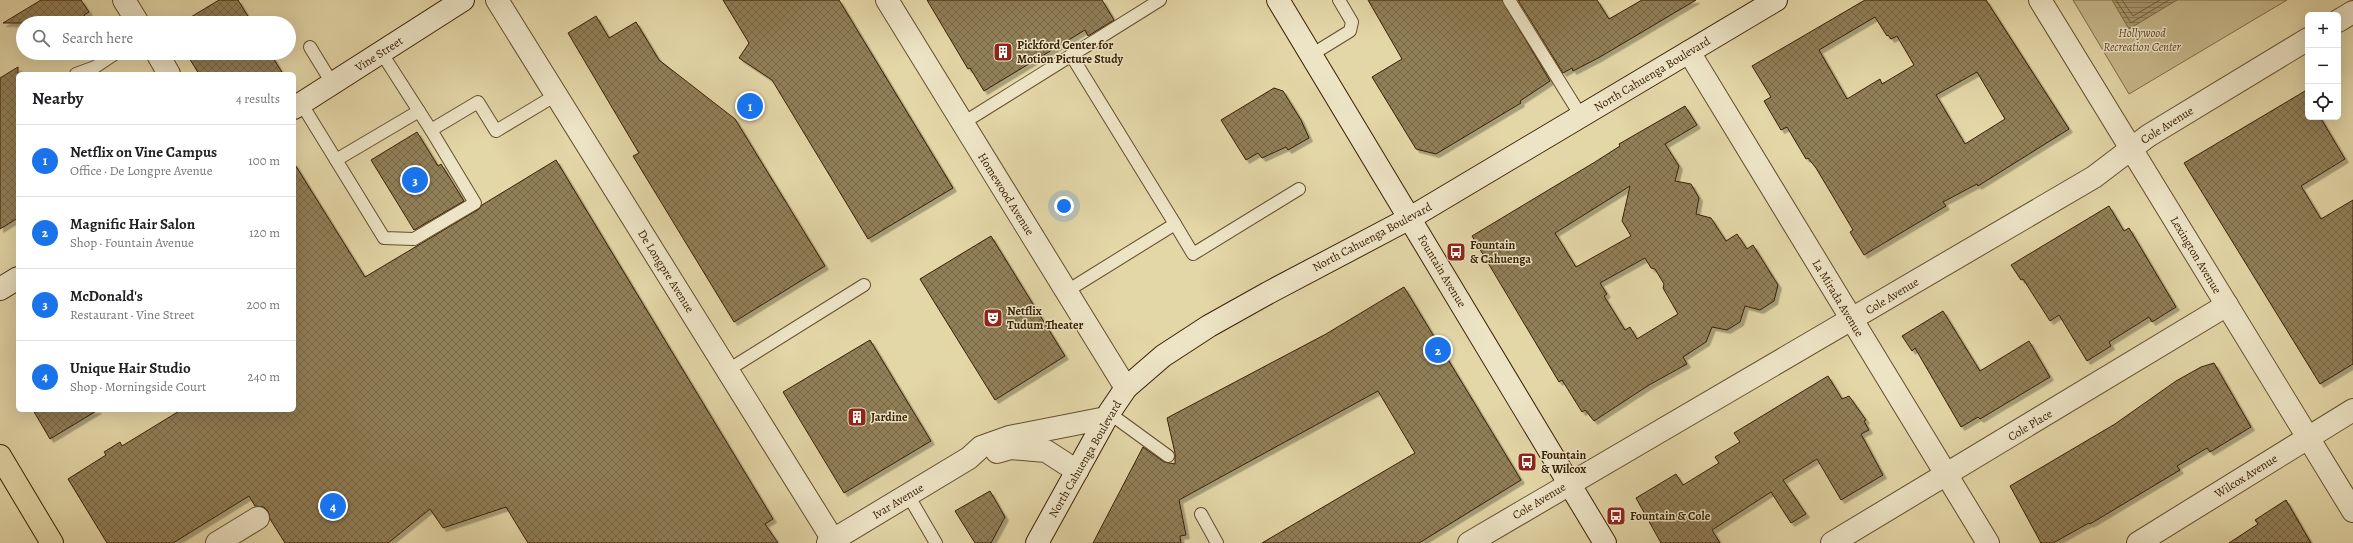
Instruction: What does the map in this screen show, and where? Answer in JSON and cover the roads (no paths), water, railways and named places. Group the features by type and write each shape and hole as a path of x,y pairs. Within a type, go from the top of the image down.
{"main road":[{"path":"0,456 52,543"}],"street":[{"path":"124,0 134,16"},
{"name":"Vine Street","path":"298,106 463,0"},
{"name":"De Longpre Avenue","path":"497,0 728,370 832,542"},
{"name":"Homewood Avenue","path":"886,0 1126,388"},
{"name":"Fountain Avenue","path":"1278,0 1605,543"},
{"name":"Lexington Avenue","path":"2040,0 2353,511"},
{"name":"North Cahuenga Boulevard","path":"1037,543 1107,416 1126,388 1163,356 1209,326 1410,218 1689,52 1763,3"},
{"path":"2341,19 2353,12"},
{"name":"Cole Avenue","path":"1469,543 2094,177 2131,148 2305,41"},
{"name":"La Mirada Avenue","path":"1689,52 1988,543"},
{"path":"161,60 168,72"},
{"path":"0,289 16,279"},
{"name":"Cole Place","path":"1832,543 1946,476 2227,305"},
{"name":"Wilcox Avenue","path":"2138,543 2353,410"},
{"name":"Ivar Avenue","path":"832,542 969,458 981,447 1009,437 1107,416"},
{"name":"Ivar Avenue","path":"969,458 1011,448 1046,451 1077,471"},
{"path":"217,543 258,518"}],"lane":[{"path":"963,123 1160,0"},
{"path":"1311,55 1350,31 1352,22 1339,0"},
{"path":"1509,0 1581,116"},
{"path":"310,47 332,83"},
{"path":"298,106 336,160 384,238 414,239 475,203 431,130 381,52"},
{"path":"1071,55 1193,254 1299,189"},
{"path":"86,72 97,70 108,60"},
{"path":"431,130 478,102 496,131 556,95"},
{"path":"336,160 419,111"},
{"path":"1067,291 1175,224"},
{"path":"728,370 864,285"},
{"path":"1107,416 1168,456"},
{"path":"908,495 936,543"},
{"path":"1201,514 1216,543"}],"water":[{"path":"2112,0 2177,0 2129,29"}],"place":[{"name":"Pickford Center for Motion Picture Study","path":"1003,52"},
{"name":"Netflix on Vine Campus","path":"750,106"},
{"name":"McDonald's","path":"415,180"},
{"name":"Fountain & Cahuenga","path":"1456,252"},
{"name":"Netflix Tudum Theater","path":"993,318"},
{"name":"Magnific Hair Salon","path":"1438,350"},
{"name":"Jardine","path":"857,417"},
{"name":"Fountain & Wilcox","path":"1527,462"},
{"name":"Unique Hair Studio","path":"333,506"},
{"name":"Fountain & Cole","path":"1616,516"}],"park label":[{"name":"Hollywood Recreation Center","path":"2142,40"}]}
